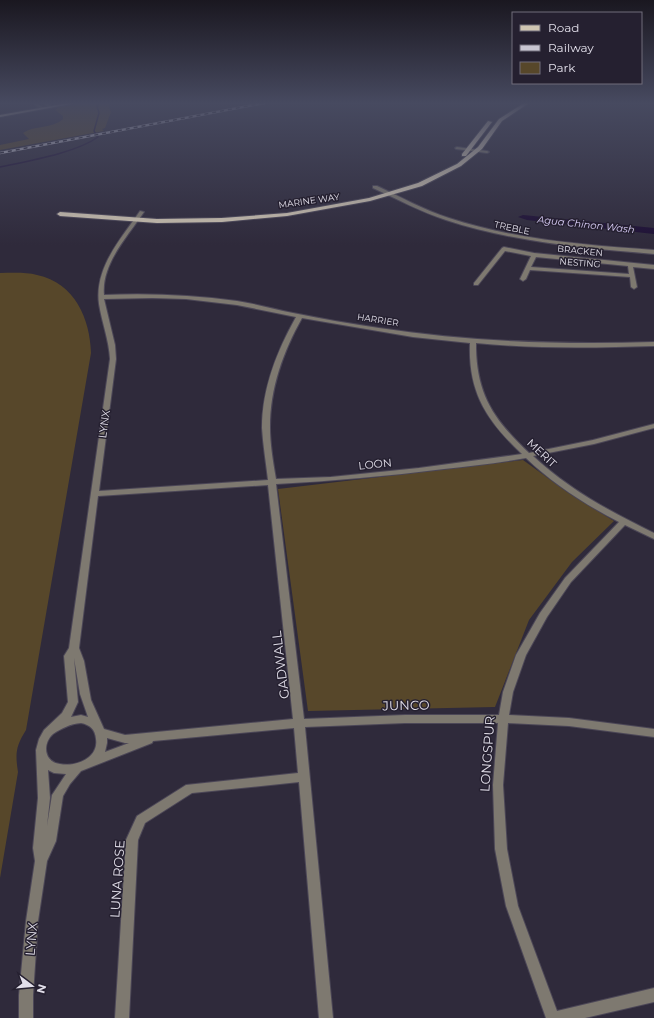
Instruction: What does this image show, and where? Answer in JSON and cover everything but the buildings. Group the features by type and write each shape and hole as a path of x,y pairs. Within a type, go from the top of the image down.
{"main road":[{"name":"MARINE WAY","path":"387,193 431,174 452,163 468,151"},
{"name":"MARINE WAY","path":"60,214 209,221 273,216 337,207 439,176 460,165 477,151"},
{"name":"MARINE WAY","path":"67,210 139,217"}],"street":[{"path":"473,151 487,152"},
{"name":"TREBLE","path":"375,187 446,219 514,237 561,244 654,252"},
{"name":"LYNX","path":"52,730 66,716 73,702 69,656 74,648 113,359 113,344 101,297 101,282 107,265 139,217"},
{"name":"BRACKEN","path":"476,284 504,249 534,255 654,267"},
{"path":"523,278 534,255"},
{"path":"630,264 634,287"},
{"name":"NESTING","path":"528,268 632,276"},
{"name":"HARRIER","path":"101,297 139,295 238,303 300,316 381,330 473,341 575,346 654,344"},
{"name":"GADWALL","path":"300,316 282,349 269,389 266,429 300,723 326,1018"},
{"name":"MERIT","path":"473,341 473,367 481,396 490,413 504,433 552,477 624,522 654,536"},
{"name":"LOON","path":"95,494 331,479 419,470 527,455 594,442 654,426"},
{"name":"LONGSPUR","path":"553,1018 512,906 501,849 498,785 503,719 508,692 521,654 543,615 568,580 624,522"},
{"name":"LYNX","path":"74,648 80,657 82,682 87,701 98,729"},
{"path":"80,719 98,729 102,740 102,748 98,756 91,762 69,770 62,770 47,766 42,760 42,743 52,730 62,723 80,719"},
{"name":"JUNCO","path":"98,729 125,739 300,723 405,719 503,719 569,722 654,733"},
{"name":"JUNCO","path":"91,762 158,736"},
{"name":"LYNX","path":"41,861 38,848 44,798 42,760"},
{"name":"LYNX","path":"26,1018 26,995 32,921 41,861 50,841 58,795 78,767"},
{"name":"LUNA ROSE","path":"122,1018 132,840 141,820 178,794 190,788 304,776"},
{"path":"557,1018 654,995"}],"green space":[{"path":"0,273 37,275 50,279 71,294 83,315 90,340 91,353 26,730 17,750 18,772 0,878"},
{"path":"523,460 570,494 614,521 572,562 529,620 495,707 308,711 278,489"}],"water":[{"name":"Agua Chinon Wash","path":"523,215 654,228 654,234 527,220 518,217"}],"waterway":[{"path":"0,167 69,151"}],"railway":[{"path":"0,153 13,151"}]}
